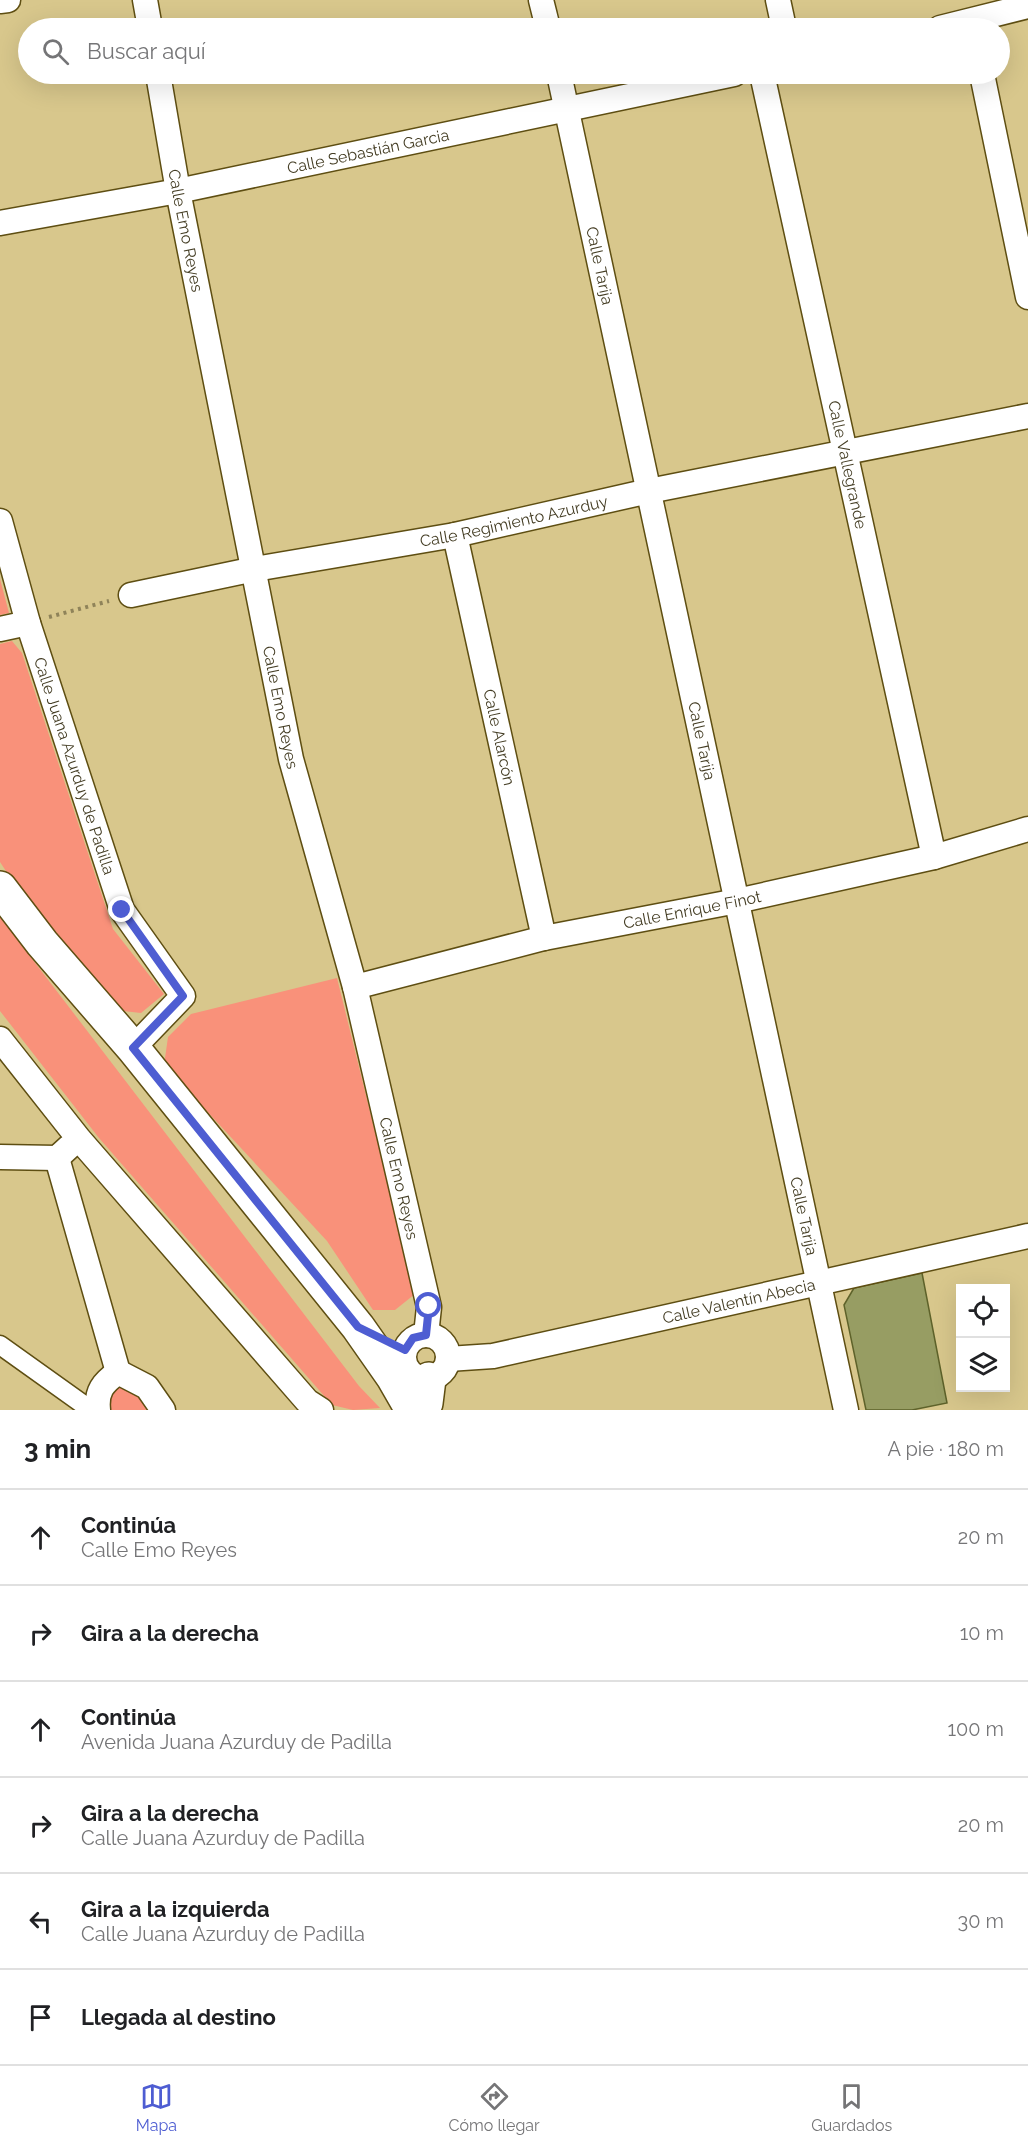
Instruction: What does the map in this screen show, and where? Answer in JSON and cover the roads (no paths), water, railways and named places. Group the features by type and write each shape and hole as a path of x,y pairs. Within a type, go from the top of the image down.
{"main road":[{"path":"0,888 42,944 133,1048 358,1327 393,1377 412,1410"},
{"path":"358,1327 416,1342"},
{"path":"420,1410 426,1403 439,1369"}],"street":[{"path":"0,2 8,0"},
{"path":"145,0 148,18"},
{"path":"541,0 546,18"},
{"path":"778,0 782,18"},
{"path":"970,17 1028,6"},
{"name":"Calle Emo Reyes","path":"160,84 178,190 291,759 355,987 429,1306 416,1342"},
{"name":"Calle Tarija","path":"562,84 846,1410"},
{"name":"Calle Sebastián Garcia","path":"0,223 178,190 687,84"},
{"name":"Calle Vallegrande","path":"764,84 934,857"},
{"path":"984,84 1028,297"},
{"name":"Calle Regimiento Azurduy","path":"131,595 255,569 455,535 649,491 1028,416"},
{"name":"Calle Juana Azurduy de Padilla","path":"0,521 28,623 122,910 183,996 133,1048"},
{"name":"Calle Alarcón","path":"455,535 544,938"},
{"path":"0,629 28,623"},
{"name":"Calle Enrique Finot","path":"355,987 544,938 737,901 934,857 1028,830"},
{"path":"0,1039 79,1139 307,1401 321,1410"},
{"path":"0,1157 57,1158 79,1139"},
{"path":"57,1158 118,1372 147,1387 163,1410"},
{"name":"Calle Valentín Abecia","path":"439,1369 1028,1236"},
{"path":"440,1339 448,1351 439,1369 415,1376 409,1371 404,1357 416,1342 440,1339"},
{"path":"0,1345 91,1410"},
{"path":"98,1410 97,1396 104,1381 118,1372"}]}
